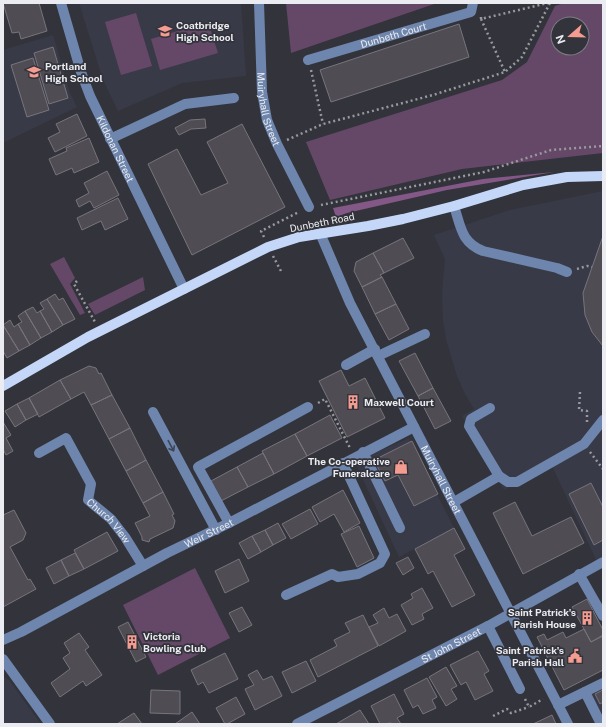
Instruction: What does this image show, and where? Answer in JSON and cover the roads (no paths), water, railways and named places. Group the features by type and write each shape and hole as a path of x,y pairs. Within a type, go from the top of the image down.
{"main road":[{"name":"Dunbeth Road","path":"3,386 100,331 268,247 299,237 368,226 454,206 522,185 545,180 567,177 603,176"}],"street":[{"name":"Muiryhall Street","path":"259,3 262,92 267,120 277,144 309,207"},
{"name":"Dunbeth Court","path":"308,60 471,12 473,3"},
{"name":"Kildonan Street","path":"62,4 81,72 90,96 184,289"},
{"path":"110,139 185,104 234,98"},
{"path":"454,206 466,241 473,247 483,251 557,268 567,272"},
{"name":"Muiryhall Street","path":"320,233 350,303 568,724"},
{"path":"346,365 425,334"},
{"path":"229,523 198,467 308,408"},
{"path":"490,408 471,419 469,426 499,476 508,482 517,482 584,444 603,420"},
{"path":"153,412 216,530"},
{"name":"Weir Street","path":"3,640 21,632 143,566 216,530 414,427"},
{"name":"Church View","path":"39,453 66,438 91,484 88,500 111,519 125,537 143,566"},
{"path":"359,455 400,528"},
{"path":"286,595 332,574 338,577 358,574 380,563 384,554 343,463"},
{"path":"454,502 499,476"},
{"name":"St John Street","path":"297,724 511,614 579,574 603,562"},
{"path":"579,574 603,616"},
{"path":"488,626 520,689"},
{"path":"4,663 50,724"},
{"path":"558,705 603,683"},
{"path":"585,692 601,724"}],"place":[{"name":"Coatbridge High School","path":"165,31"},
{"name":"Portland High School","path":"34,72"},
{"name":"Maxwell Court","path":"353,402"},
{"name":"The Co-operative Funeralcare","path":"401,467"},
{"name":"Saint Patrick's Parish House","path":"587,618"},
{"name":"Victoria Bowling Club","path":"132,642"},
{"name":"Saint Patrick's Parish Hall","path":"575,656"}]}
